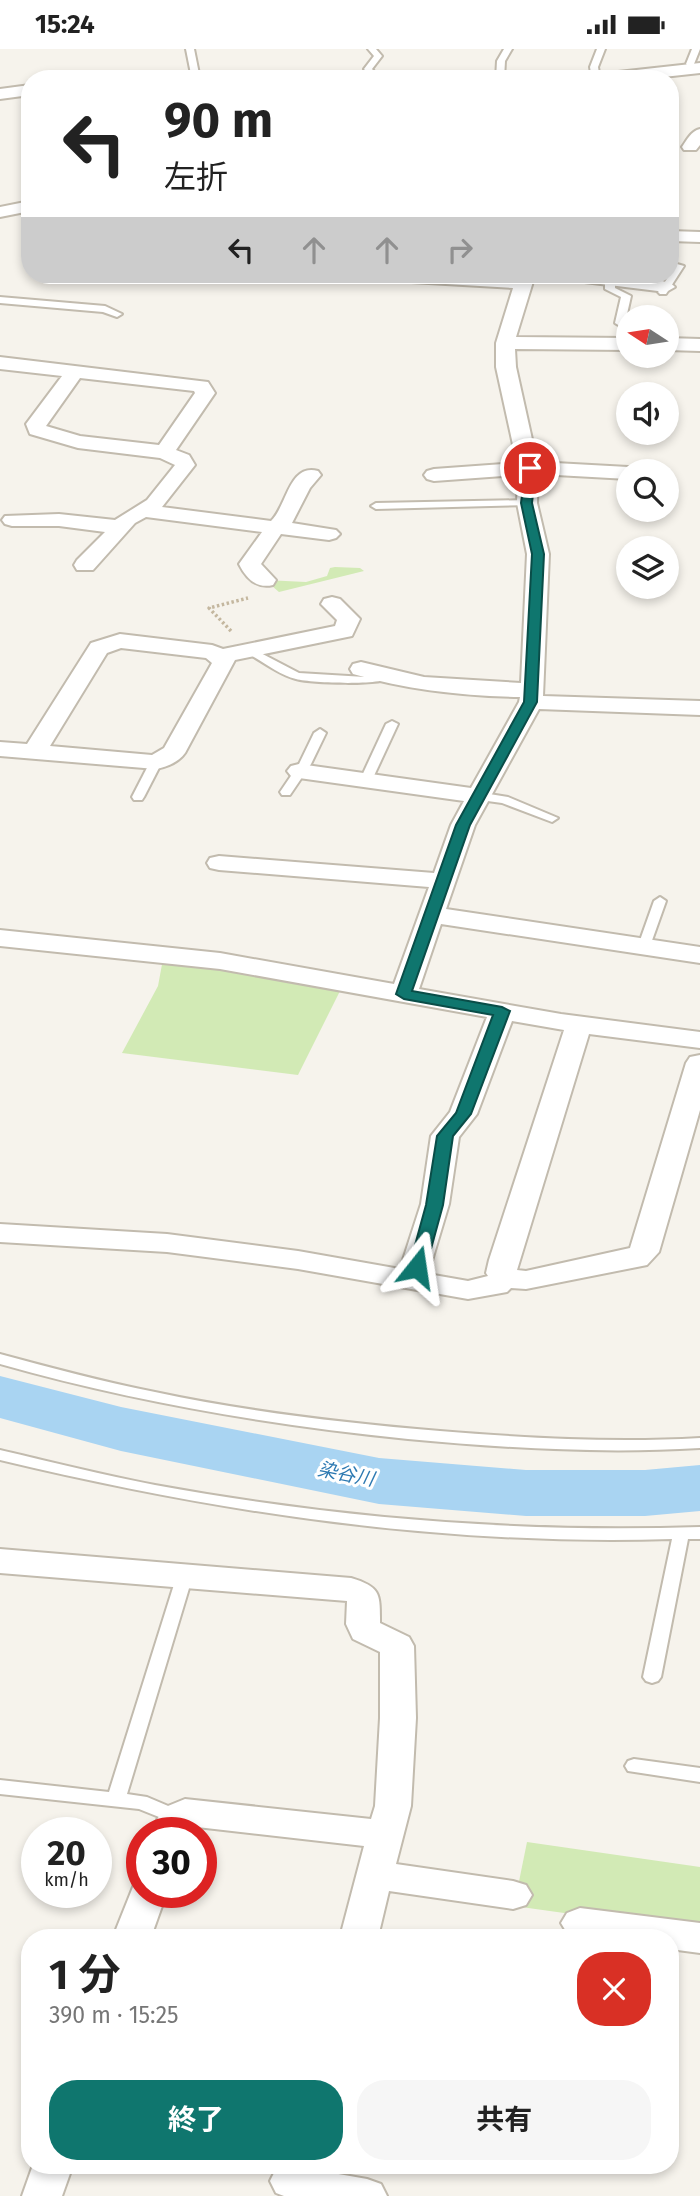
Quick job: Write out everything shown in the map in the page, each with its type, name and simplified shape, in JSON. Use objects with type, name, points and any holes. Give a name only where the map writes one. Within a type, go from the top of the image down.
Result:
[{"type":"street","points":[[0,94],[21,91]]},
{"type":"street","points":[[679,236],[700,237]]},
{"type":"street","points":[[404,994],[463,825],[531,696],[538,554],[527,503],[528,468],[506,367],[505,343],[523,284]]},
{"type":"street","points":[[634,284],[664,289]]},
{"type":"street","points":[[505,343],[616,344]]},
{"type":"street","points":[[679,344],[700,345]]},
{"type":"street","points":[[0,363],[201,386],[205,393],[201,401],[164,452]]},
{"type":"street","points":[[76,370],[36,424],[37,429],[78,442],[164,452],[182,459],[185,465],[154,504],[119,527],[85,565]]},
{"type":"street","points":[[435,475],[528,468],[616,472]]},
{"type":"street","points":[[260,588],[250,564],[284,520],[301,485],[311,475]]},
{"type":"street","points":[[144,510],[328,534]]},
{"type":"street","points":[[12,520],[59,520],[119,527]]},
{"type":"street","points":[[219,657],[344,631],[349,619],[332,604]]},
{"type":"street","points":[[0,749],[156,762],[173,753],[224,661],[212,652],[120,641],[99,648],[35,751]]},
{"type":"street","points":[[361,669],[387,677],[468,689],[700,708]]},
{"type":"street","points":[[299,771],[477,796]]},
{"type":"street","points":[[219,863],[444,881]]},
{"type":"street","points":[[432,915],[700,955]]},
{"type":"street","points":[[0,938],[220,961],[579,1024],[700,1040]]},
{"type":"street","points":[[411,1280],[435,1205],[445,1136],[463,1114],[502,1011]]},
{"type":"street","points":[[505,1278],[501,1272],[504,1260],[579,1024]]},
{"type":"street","points":[[0,1233],[167,1243],[298,1260],[468,1290],[496,1285],[505,1278],[526,1280],[637,1258],[650,1241],[700,1063]]},
{"type":"street","points":[[0,1561],[351,1590],[365,1597],[367,1602],[362,1625],[365,1630],[397,1646],[398,1654],[395,1785],[361,1929]]},
{"type":"street","points":[[177,1817],[180,1812],[197,1813],[385,1835]]},
{"type":"street","points":[[376,1875],[513,1895]]},
{"type":"street","points":[[135,1929],[142,1908]]},
{"type":"street","points":[[580,1923],[628,1929]]},
{"type":"street","points":[[679,1935],[700,1938]]},
{"type":"street","points":[[42,2196],[50,2174]]},
{"type":"street","points":[[290,2181],[367,2196]]},
{"type":"lane","points":[[190,49],[194,70]]},
{"type":"lane","points":[[369,70],[379,56],[372,49]]},
{"type":"lane","points":[[501,70],[502,57],[508,49]]},
{"type":"lane","points":[[595,70],[601,49]]},
{"type":"lane","points":[[696,49],[690,64],[696,69]]},
{"type":"lane","points":[[610,284],[610,289],[626,296],[624,305]]},
{"type":"lane","points":[[664,289],[667,284]]},
{"type":"lane","points":[[0,299],[105,309],[117,314]]},
{"type":"lane","points":[[376,506],[527,503]]},
{"type":"lane","points":[[251,651],[297,676],[365,680],[387,677]]},
{"type":"lane","points":[[366,780],[392,724]]},
{"type":"lane","points":[[286,792],[320,733]]},
{"type":"lane","points":[[138,797],[156,762]]},
{"type":"lane","points":[[477,796],[504,800],[552,818]]},
{"type":"lane","points":[[644,946],[660,901]]},
{"type":"lane","points":[[0,1359],[143,1396],[317,1424],[567,1446],[700,1443]]},
{"type":"lane","points":[[0,1455],[133,1486],[281,1510],[426,1526],[565,1533],[700,1533]]},
{"type":"lane","points":[[652,1677],[681,1534]]},
{"type":"lane","points":[[116,1799],[185,1575]]},
{"type":"lane","points":[[634,1766],[700,1775]]},
{"type":"lane","points":[[0,1787],[141,1802],[162,1817]]},
{"type":"path","points":[[251,651],[209,608],[260,588]]},
{"type":"green space","points":[[330,568],[360,568],[364,571],[279,592],[265,580],[306,582],[327,576]]},
{"type":"green space","points":[[163,959],[339,987],[340,991],[298,1075],[122,1053],[158,986]]},
{"type":"green space","points":[[527,1842],[700,1867],[700,1932],[514,1906]]},
{"type":"waterway","name":"染谷川","points":[[0,1397],[121,1429],[379,1481],[526,1493],[645,1493],[700,1488]]},
{"type":"route","points":[[417,1267],[435,1205],[443,1142],[463,1114],[502,1011],[404,994],[463,825],[531,702],[530,678],[538,554],[527,503],[530,468]]}]
